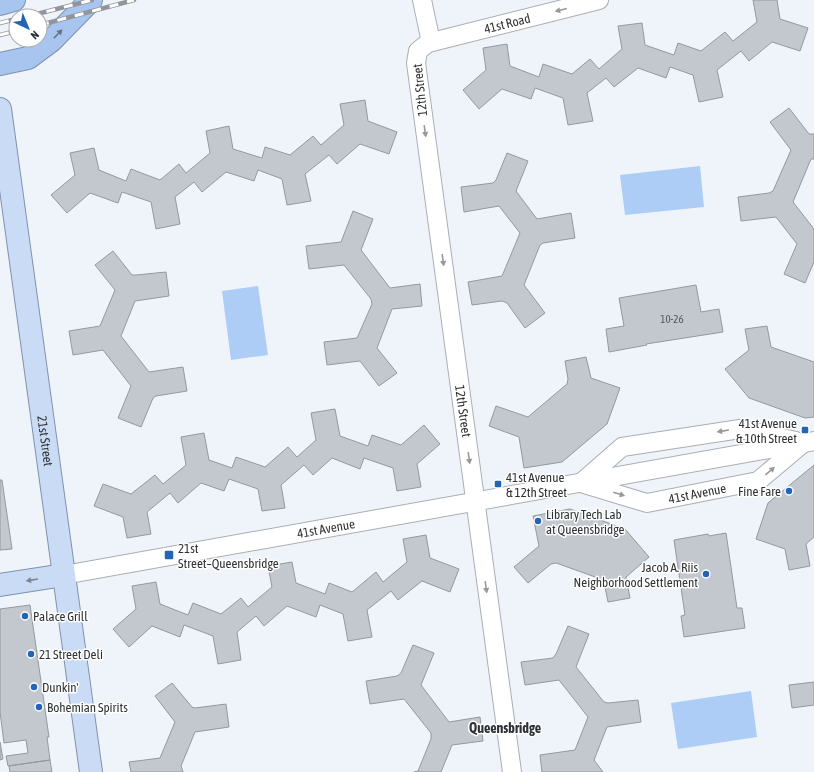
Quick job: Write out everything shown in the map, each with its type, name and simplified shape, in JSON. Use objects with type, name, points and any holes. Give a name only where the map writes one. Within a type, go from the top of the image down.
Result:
[{"type":"highway","points":[[0,4],[14,0]]},
{"type":"highway","points":[[0,64],[28,58],[51,41],[91,0]]},
{"type":"main road","name":"21st Street","points":[[0,109],[91,772]]},
{"type":"main road","name":"41st Avenue","points":[[0,585],[64,575]]},
{"type":"street","name":"12th Street","points":[[422,0],[425,47],[416,62],[512,772]]},
{"type":"street","name":"41st Road","points":[[425,47],[599,0]]},
{"type":"street","points":[[582,483],[622,447],[740,428],[808,442]]},
{"type":"street","name":"41st Avenue","points":[[582,483],[647,503],[758,481],[808,442]]},
{"type":"street","name":"41st Avenue","points":[[64,575],[808,442]]},
{"type":"shaded area","points":[[700,166],[704,207],[625,215],[620,175]]},
{"type":"shaded area","points":[[258,286],[268,355],[231,360],[222,291]]},
{"type":"shaded area","points":[[751,691],[757,737],[678,749],[671,703]]},
{"type":"building","points":[[753,0],[777,0],[780,19],[808,28],[800,51],[772,42],[749,61],[741,51],[717,70],[723,97],[699,102],[693,75],[670,67],[666,78],[638,68],[614,87],[606,78],[587,93],[593,121],[568,125],[563,98],[535,88],[531,99],[502,89],[479,109],[463,90],[486,70],[483,48],[507,44],[510,66],[539,77],[543,64],[572,74],[590,59],[599,69],[622,49],[618,26],[642,23],[645,45],[674,55],[678,43],[701,51],[725,32],[733,41],[757,22]]},
{"type":"building","points":[[365,100],[368,121],[397,132],[389,154],[360,144],[337,164],[329,155],[305,174],[311,201],[287,205],[282,179],[258,170],[254,181],[226,172],[202,192],[194,182],[175,197],[180,224],[156,229],[151,202],[122,192],[118,203],[90,193],[67,213],[51,195],[75,175],[70,153],[94,148],[99,170],[126,181],[131,169],[160,180],[179,164],[186,173],[210,153],[206,131],[229,126],[233,149],[262,158],[265,147],[290,155],[313,136],[321,145],[344,125],[340,104]]},
{"type":"building","points":[[789,108],[809,134],[814,134],[814,159],[811,159],[793,202],[814,229],[814,262],[805,283],[784,274],[797,244],[776,217],[741,221],[738,197],[769,193],[773,191],[791,150],[770,122]]},
{"type":"building","points":[[507,153],[528,161],[516,191],[537,219],[571,213],[575,238],[543,243],[540,245],[524,285],[545,313],[525,328],[507,303],[502,301],[472,305],[468,282],[502,276],[520,233],[499,206],[464,212],[461,187],[493,183],[496,180]]},
{"type":"building","points":[[353,211],[373,219],[361,250],[390,288],[420,284],[422,306],[392,309],[377,348],[397,373],[379,386],[360,361],[327,365],[324,342],[357,338],[372,304],[371,299],[344,265],[309,269],[306,246],[341,242]]},
{"type":"building","points":[[113,251],[132,275],[166,272],[169,296],[135,301],[121,336],[149,372],[183,367],[187,391],[156,396],[153,398],[141,427],[118,418],[131,386],[103,350],[73,355],[69,331],[100,326],[115,290],[95,265]]},
{"type":"building","points":[[696,285],[701,312],[719,309],[723,332],[646,344],[647,345],[609,352],[606,329],[624,326],[619,298]]},
{"type":"building","points":[[767,326],[771,347],[814,362],[814,417],[805,418],[749,398],[725,369],[749,350],[745,329]]},
{"type":"building","points":[[586,357],[591,378],[620,388],[607,424],[562,462],[524,468],[519,437],[489,426],[496,406],[528,417],[567,384],[568,379],[565,361]]},
{"type":"building","points":[[335,409],[340,436],[368,446],[372,435],[401,445],[424,425],[440,444],[417,464],[421,487],[397,491],[393,468],[364,458],[360,469],[332,458],[313,475],[304,465],[281,485],[285,508],[262,511],[258,489],[229,479],[224,491],[201,483],[178,503],[170,493],[147,512],[151,534],[127,538],[123,517],[94,506],[103,484],[131,494],[155,475],[163,484],[186,465],[181,437],[204,433],[209,460],[232,468],[236,457],[265,467],[288,447],[297,457],[316,440],[311,413]]},
{"type":"building","points":[[814,465],[814,537],[806,544],[810,566],[789,570],[785,549],[756,539],[768,503]]},
{"type":"building","points":[[0,480],[2,480],[12,549],[0,550]]},
{"type":"building","points":[[570,509],[625,529],[649,557],[626,577],[630,598],[608,602],[604,582],[601,579],[556,563],[551,564],[528,583],[514,567],[539,546],[533,516]]},
{"type":"building","name":"Jacob A. Riis Neighborhood Settlement","points":[[726,533],[737,608],[742,608],[745,628],[684,637],[681,616],[685,615],[674,540],[708,534],[709,536]]},
{"type":"building","points":[[426,535],[430,558],[459,569],[450,592],[422,581],[398,600],[391,591],[367,610],[372,637],[348,641],[343,614],[320,605],[316,617],[287,606],[264,626],[256,616],[237,632],[241,660],[218,664],[213,636],[184,625],[180,637],[152,626],[129,647],[113,629],[136,609],[132,586],[156,582],[160,604],[188,615],[193,603],[221,614],[241,598],[248,607],[272,587],[268,566],[292,562],[296,583],[325,594],[329,583],[352,592],[376,572],[383,582],[407,562],[403,539]]},
{"type":"building","points":[[30,605],[49,737],[47,737],[50,760],[8,766],[6,756],[28,753],[26,740],[4,743],[0,712],[0,609]]},
{"type":"building","points":[[568,626],[589,634],[576,667],[604,702],[608,703],[638,700],[641,722],[607,727],[594,760],[603,772],[542,772],[540,755],[575,750],[588,717],[559,680],[525,685],[521,662],[553,658]]},
{"type":"building","points":[[413,645],[434,653],[421,685],[449,722],[480,717],[483,741],[452,745],[441,772],[414,772],[418,771],[431,739],[431,733],[404,699],[370,704],[366,681],[397,676],[401,673]]},
{"type":"building","points":[[814,682],[814,705],[792,708],[789,685]]},
{"type":"building","points":[[172,683],[192,707],[195,708],[226,704],[229,727],[195,732],[181,766],[183,772],[131,772],[129,762],[160,758],[175,722],[155,696]]},
{"type":"building","points":[[0,742],[3,759],[0,760]]},
{"type":"building","points":[[50,760],[52,772],[10,772],[9,766]]},
{"type":"railway","points":[[48,11],[92,0]]},
{"type":"railway","points":[[48,23],[134,0]]},
{"type":"railway","points":[[0,23],[8,21]]},
{"type":"railway","points":[[0,35],[8,33]]},
{"type":"place","name":"41st Avenue & 10th Street","points":[[805,430]]},
{"type":"place","name":"41st Avenue & 12th Street","points":[[498,484]]},
{"type":"place","name":"Fine Fare","points":[[789,491]]},
{"type":"place","name":"Library Tech Lab at Queensbridge","points":[[538,521]]},
{"type":"place","name":"21st Street–Queensbridge","points":[[169,555]]},
{"type":"place","name":"Jacob A. Riis Neighborhood Settlement","points":[[706,574]]},
{"type":"place","name":"Palace Grill","points":[[25,616]]},
{"type":"place","name":"21 Street Deli","points":[[31,654]]},
{"type":"place","name":"Dunkin'","points":[[34,687]]},
{"type":"place","name":"Bohemian Spirits","points":[[39,707]]},
{"type":"district","name":"Queensbridge","points":[[505,728]]}]
